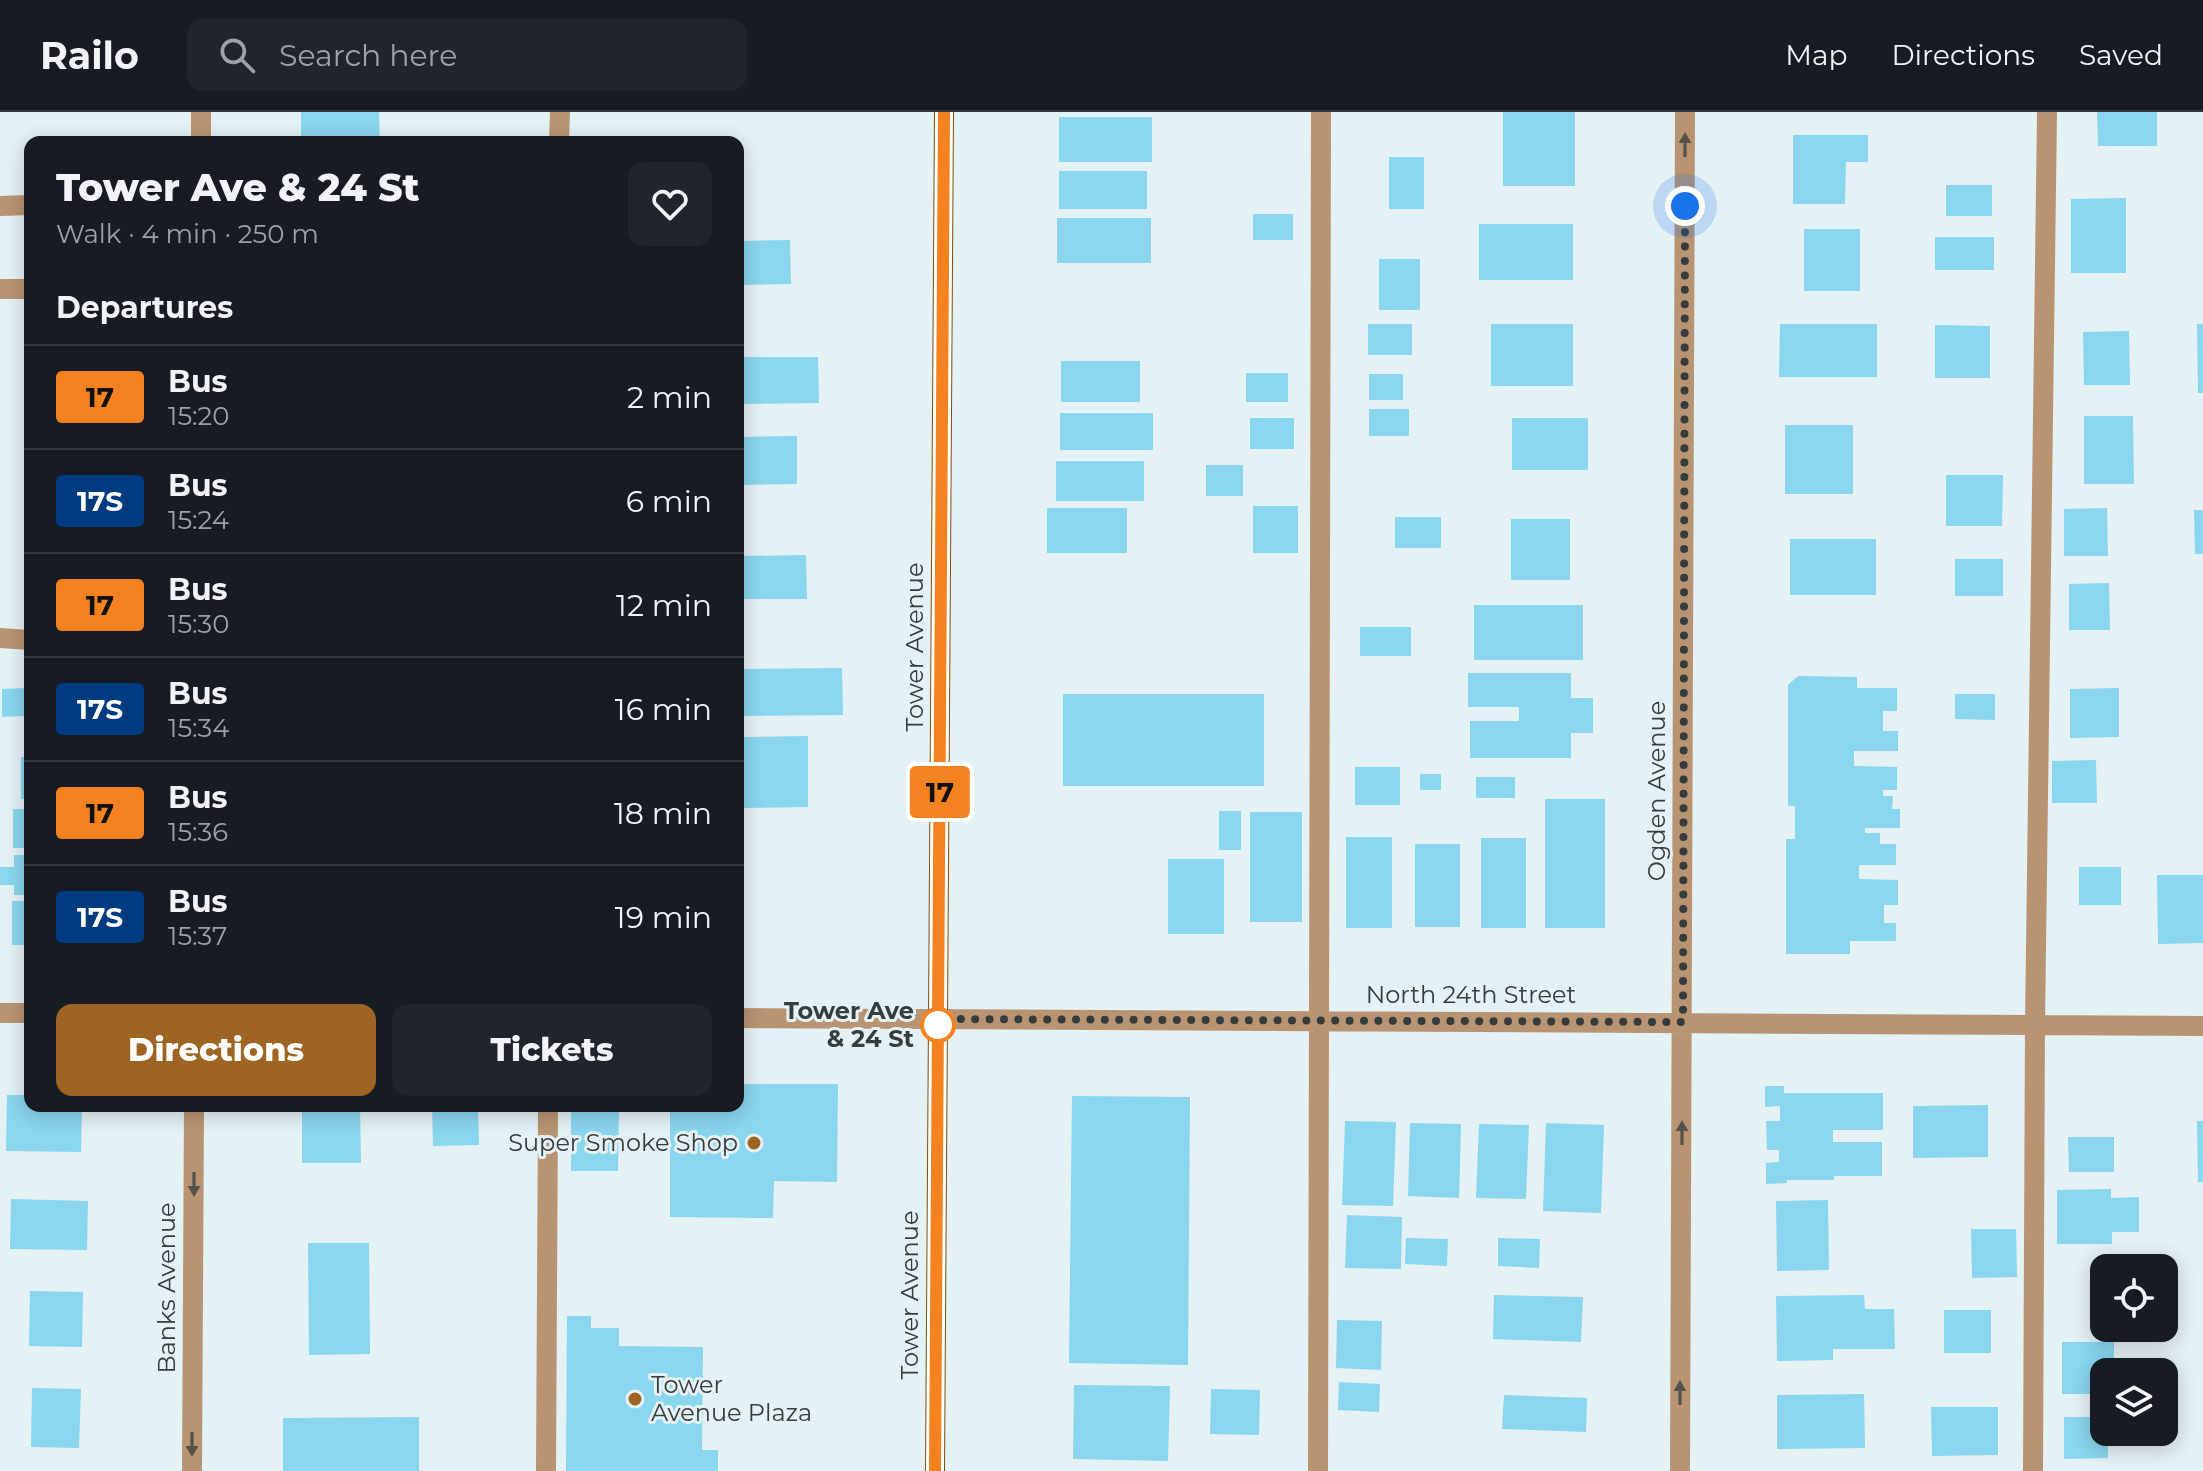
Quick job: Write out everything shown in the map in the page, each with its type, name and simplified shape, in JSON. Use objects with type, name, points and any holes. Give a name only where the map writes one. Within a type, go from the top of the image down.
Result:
[{"type":"main road","name":"Tower Avenue","points":[[935,1471],[944,112]]},
{"type":"street","points":[[201,112],[201,136]]},
{"type":"street","points":[[559,136],[560,112]]},
{"type":"street","points":[[1318,1471],[1321,112]]},
{"type":"street","name":"Ogden Avenue","points":[[1680,1471],[1685,112]]},
{"type":"street","points":[[2033,1471],[2035,1025],[2047,112]]},
{"type":"street","points":[[0,206],[24,205]]},
{"type":"street","points":[[0,289],[24,289]]},
{"type":"street","points":[[0,638],[24,640]]},
{"type":"street","points":[[0,1013],[24,1013]]},
{"type":"street","name":"North 24th Street","points":[[744,1018],[2203,1026]]},
{"type":"street","name":"Banks Avenue","points":[[192,1471],[194,1112]]},
{"type":"street","points":[[546,1471],[548,1112]]},
{"type":"building","points":[[301,112],[379,112],[380,136],[301,136]]},
{"type":"building","points":[[1503,112],[1575,112],[1575,186],[1503,186]]},
{"type":"building","points":[[2097,112],[2157,112],[2157,146],[2098,146]]},
{"type":"building","points":[[1059,117],[1152,117],[1152,162],[1059,162]]},
{"type":"building","points":[[1793,135],[1868,135],[1868,162],[1846,162],[1845,204],[1793,204]]},
{"type":"building","points":[[1389,157],[1424,157],[1424,209],[1389,209]]},
{"type":"building","points":[[1059,171],[1147,171],[1147,209],[1059,209]]},
{"type":"building","points":[[1946,185],[1992,185],[1992,216],[1946,216]]},
{"type":"building","points":[[2126,198],[2126,273],[2071,273],[2071,199]]},
{"type":"building","points":[[1253,214],[1293,214],[1293,240],[1253,240]]},
{"type":"building","points":[[1057,218],[1151,218],[1151,263],[1057,263]]},
{"type":"building","points":[[1479,224],[1573,224],[1573,280],[1479,280]]},
{"type":"building","points":[[1804,229],[1860,229],[1860,291],[1804,291]]},
{"type":"building","points":[[1935,237],[1994,237],[1994,270],[1935,270]]},
{"type":"building","points":[[790,240],[791,284],[744,285],[744,241]]},
{"type":"building","points":[[1379,259],[1420,259],[1420,310],[1379,310]]},
{"type":"building","points":[[1368,324],[1412,324],[1412,355],[1368,355]]},
{"type":"building","points":[[1491,324],[1573,324],[1573,386],[1491,386]]},
{"type":"building","points":[[1780,324],[1877,324],[1877,377],[1779,377]]},
{"type":"building","points":[[2197,324],[2203,324],[2203,393],[2198,393]]},
{"type":"building","points":[[1935,325],[1990,326],[1990,378],[1935,378]]},
{"type":"building","points":[[2129,331],[2130,385],[2084,385],[2083,332]]},
{"type":"building","points":[[744,357],[818,357],[819,403],[744,404]]},
{"type":"building","points":[[1061,361],[1140,361],[1140,402],[1061,402]]},
{"type":"building","points":[[1246,373],[1288,373],[1288,402],[1246,402]]},
{"type":"building","points":[[1369,374],[1403,374],[1403,400],[1369,400]]},
{"type":"building","points":[[1369,409],[1409,409],[1409,436],[1369,436]]},
{"type":"building","points":[[1060,413],[1153,413],[1153,450],[1060,450]]},
{"type":"building","points":[[2084,416],[2133,416],[2134,484],[2084,484]]},
{"type":"building","points":[[1250,418],[1294,418],[1294,449],[1250,449]]},
{"type":"building","points":[[1512,418],[1588,418],[1588,470],[1512,470]]},
{"type":"building","points":[[1785,425],[1853,425],[1853,494],[1785,494]]},
{"type":"building","points":[[797,436],[797,484],[744,485],[744,437]]},
{"type":"building","points":[[1056,461],[1144,461],[1144,501],[1056,501]]},
{"type":"building","points":[[1206,465],[1243,465],[1243,496],[1206,496]]},
{"type":"building","points":[[1946,475],[2003,475],[2002,526],[1946,526]]},
{"type":"building","points":[[1253,506],[1298,506],[1298,553],[1253,553]]},
{"type":"building","points":[[1047,508],[1127,508],[1127,553],[1047,553]]},
{"type":"building","points":[[2107,508],[2108,556],[2064,556],[2064,509]]},
{"type":"building","points":[[2194,510],[2203,510],[2203,554],[2195,554]]},
{"type":"building","points":[[1395,517],[1441,517],[1441,548],[1395,548]]},
{"type":"building","points":[[1511,519],[1570,519],[1570,580],[1511,580]]},
{"type":"building","points":[[1790,539],[1876,539],[1876,595],[1790,595]]},
{"type":"building","points":[[806,555],[807,599],[744,599],[744,556]]},
{"type":"building","points":[[1955,559],[2003,559],[2003,596],[1955,596]]},
{"type":"building","points":[[2109,583],[2110,630],[2069,630],[2069,584]]},
{"type":"building","points":[[1474,605],[1583,605],[1583,660],[1474,660]]},
{"type":"building","points":[[1360,627],[1411,627],[1411,656],[1360,656]]},
{"type":"building","points":[[842,668],[843,715],[744,716],[744,669]]},
{"type":"building","points":[[1468,673],[1571,673],[1571,698],[1593,698],[1593,733],[1571,733],[1571,758],[1470,758],[1470,721],[1519,721],[1519,707],[1468,707]]},
{"type":"building","points":[[1798,676],[1857,677],[1857,688],[1897,688],[1897,711],[1883,711],[1883,731],[1898,731],[1898,751],[1854,751],[1854,766],[1897,767],[1897,790],[1883,790],[1883,796],[1893,796],[1892,809],[1900,809],[1900,828],[1865,828],[1865,833],[1880,833],[1880,844],[1896,844],[1896,865],[1859,865],[1859,879],[1898,880],[1898,905],[1884,905],[1884,923],[1896,923],[1896,941],[1850,941],[1850,954],[1786,954],[1786,839],[1795,839],[1795,806],[1788,806],[1788,685]]},
{"type":"building","points":[[24,688],[24,716],[2,717],[2,689]]},
{"type":"building","points":[[2119,688],[2119,737],[2070,738],[2070,689]]},
{"type":"building","points":[[1063,694],[1264,694],[1264,786],[1063,786]]},
{"type":"building","points":[[1955,694],[1995,694],[1995,720],[1955,719]]},
{"type":"building","points":[[808,736],[808,807],[744,808],[744,737]]},
{"type":"building","points":[[21,757],[24,757],[24,799],[21,799]]},
{"type":"building","points":[[2096,760],[2097,803],[2052,803],[2052,761]]},
{"type":"building","points":[[1355,767],[1400,767],[1400,805],[1355,805]]},
{"type":"building","points":[[1420,774],[1441,774],[1441,790],[1420,790]]},
{"type":"building","points":[[1476,777],[1515,777],[1515,798],[1476,798]]},
{"type":"building","points":[[1545,799],[1605,799],[1605,928],[1545,928]]},
{"type":"building","points":[[13,809],[24,809],[24,848],[13,848]]},
{"type":"building","points":[[1219,811],[1241,811],[1241,850],[1219,850]]},
{"type":"building","points":[[1250,812],[1302,812],[1302,922],[1250,922]]},
{"type":"building","points":[[1346,837],[1392,837],[1392,928],[1346,928]]},
{"type":"building","points":[[1481,838],[1526,838],[1526,928],[1481,928]]},
{"type":"building","points":[[1415,844],[1460,844],[1460,927],[1415,927]]},
{"type":"building","points":[[14,855],[24,855],[24,895],[14,895],[14,885],[0,885],[0,867],[14,867]]},
{"type":"building","points":[[1168,859],[1224,859],[1224,934],[1168,934]]},
{"type":"building","points":[[2079,867],[2121,867],[2121,905],[2079,905]]},
{"type":"building","points":[[2157,875],[2203,875],[2203,943],[2158,944]]},
{"type":"building","points":[[12,901],[24,901],[24,945],[12,945]]},
{"type":"building","name":"Super Smoke Shop","points":[[744,1084],[838,1084],[837,1182],[774,1181],[773,1218],[670,1217],[670,1112],[744,1112]]},
{"type":"building","points":[[1765,1086],[1784,1086],[1784,1093],[1883,1093],[1883,1130],[1833,1130],[1833,1142],[1882,1142],[1882,1176],[1834,1176],[1834,1180],[1787,1180],[1787,1183],[1766,1184],[1766,1163],[1779,1162],[1779,1150],[1767,1150],[1766,1121],[1780,1121],[1780,1106],[1765,1107]]},
{"type":"building","points":[[7,1095],[24,1095],[24,1112],[82,1112],[81,1152],[6,1151]]},
{"type":"building","points":[[1072,1096],[1190,1097],[1188,1365],[1069,1363]]},
{"type":"building","points":[[1988,1105],[1988,1157],[1913,1158],[1913,1106]]},
{"type":"building","points":[[302,1112],[360,1112],[361,1163],[302,1163]]},
{"type":"building","points":[[432,1112],[478,1112],[479,1145],[433,1146]]},
{"type":"building","points":[[571,1112],[619,1112],[618,1171],[571,1171]]},
{"type":"building","points":[[1345,1121],[1396,1122],[1393,1206],[1342,1205]]},
{"type":"building","points":[[2197,1121],[2203,1121],[2203,1182],[2198,1182]]},
{"type":"building","points":[[1410,1123],[1461,1124],[1459,1198],[1408,1196]]},
{"type":"building","points":[[1546,1123],[1604,1125],[1601,1213],[1543,1211]]},
{"type":"building","points":[[1479,1124],[1529,1125],[1526,1199],[1476,1198]]},
{"type":"building","points":[[2068,1137],[2114,1137],[2114,1172],[2069,1172]]},
{"type":"building","points":[[2111,1189],[2111,1198],[2139,1197],[2139,1232],[2112,1232],[2112,1244],[2057,1244],[2057,1190]]},
{"type":"building","points":[[11,1199],[88,1201],[87,1250],[10,1249]]},
{"type":"building","points":[[1828,1200],[1829,1270],[1777,1271],[1776,1201]]},
{"type":"building","points":[[1347,1215],[1402,1217],[1401,1269],[1345,1268]]},
{"type":"building","points":[[1971,1229],[2016,1229],[2017,1277],[1972,1278]]},
{"type":"building","points":[[1406,1238],[1448,1239],[1447,1266],[1405,1264]]},
{"type":"building","points":[[1498,1238],[1540,1239],[1539,1268],[1498,1266]]},
{"type":"building","points":[[308,1243],[369,1243],[370,1354],[309,1355]]},
{"type":"building","points":[[30,1291],[83,1292],[82,1347],[29,1346]]},
{"type":"building","points":[[1494,1295],[1583,1297],[1581,1342],[1493,1339]]},
{"type":"building","points":[[1864,1295],[1865,1309],[1894,1309],[1895,1349],[1833,1349],[1833,1360],[1777,1361],[1776,1296]]},
{"type":"building","points":[[1944,1310],[1991,1310],[1991,1353],[1944,1353]]},
{"type":"building","name":"Tower Avenue Plaza","points":[[567,1316],[591,1316],[591,1328],[619,1328],[619,1346],[703,1347],[702,1450],[718,1450],[718,1471],[566,1471]]},
{"type":"building","points":[[1337,1320],[1382,1321],[1381,1370],[1336,1368]]},
{"type":"building","points":[[2062,1342],[2114,1342],[2114,1358],[2090,1358],[2090,1394],[2062,1394]]},
{"type":"building","points":[[1339,1382],[1380,1384],[1379,1412],[1338,1410]]},
{"type":"building","points":[[1074,1385],[1170,1386],[1168,1461],[1073,1459]]},
{"type":"building","points":[[32,1388],[81,1389],[79,1448],[31,1447]]},
{"type":"building","points":[[1211,1389],[1260,1390],[1259,1435],[1210,1434]]},
{"type":"building","points":[[1864,1394],[1865,1448],[1777,1449],[1777,1395]]},
{"type":"building","points":[[1504,1395],[1587,1398],[1586,1432],[1502,1429]]},
{"type":"building","points":[[1931,1407],[1998,1407],[1998,1455],[1932,1456]]},
{"type":"building","points":[[419,1417],[419,1471],[283,1471],[283,1418]]},
{"type":"building","points":[[2064,1417],[2090,1417],[2090,1446],[2108,1446],[2108,1458],[2064,1459]]},
{"type":"bus line","name":"17","points":[[935,1471],[944,112]]},
{"type":"place","name":"Tower Ave & 24 St","points":[[938,1025]]},
{"type":"place","name":"Super Smoke Shop","points":[[754,1143]]},
{"type":"place","name":"Tower Avenue Plaza","points":[[635,1399]]},
{"type":"route","points":[[938,1025],[938,1019],[1683,1022],[1685,206]]}]
